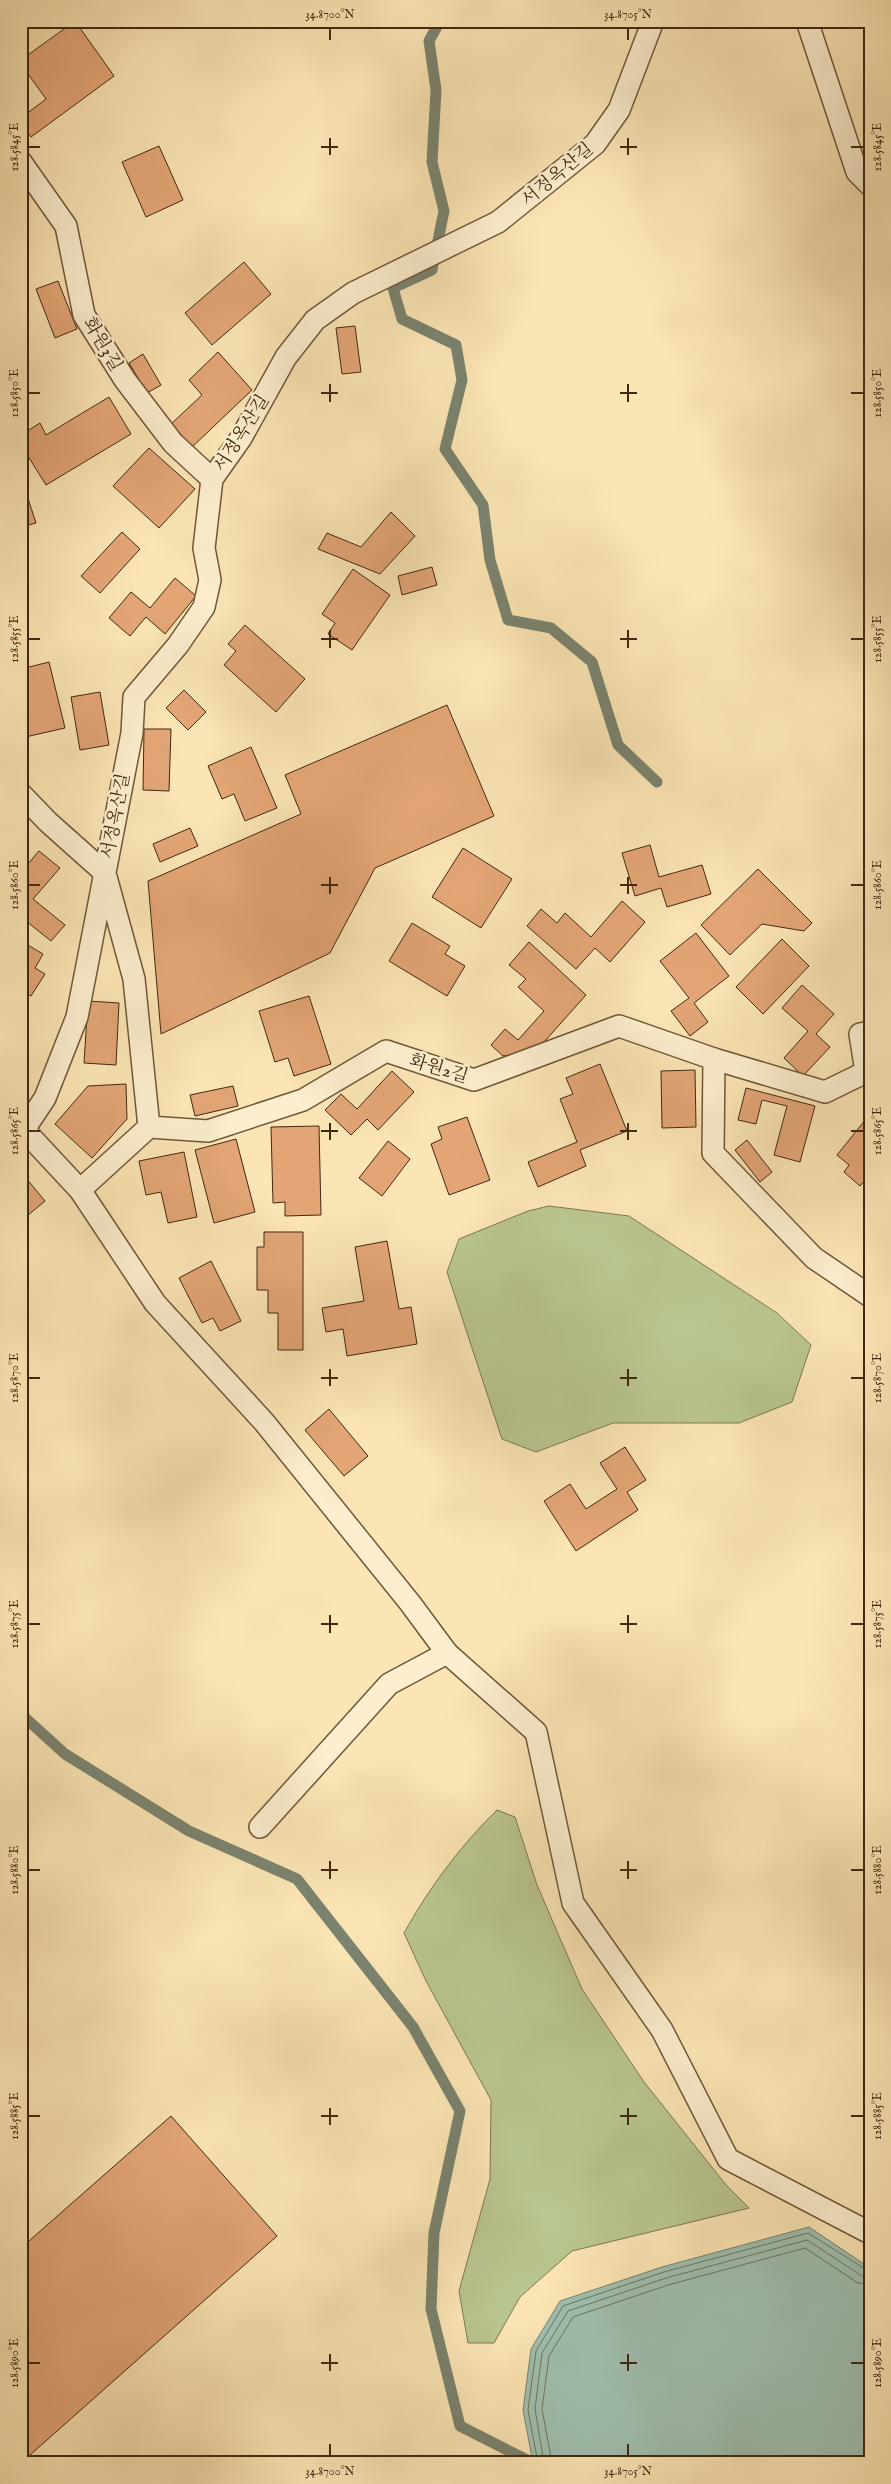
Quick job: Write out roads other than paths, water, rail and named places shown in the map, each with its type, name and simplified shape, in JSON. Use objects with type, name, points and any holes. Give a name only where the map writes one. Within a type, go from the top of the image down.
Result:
[{"type":"lane","name":"서정옥산길","points":[[23,1132],[45,1098],[77,1017],[132,733],[134,697],[178,645],[204,607],[210,580],[204,548],[212,479],[241,438],[286,357],[315,320],[354,293],[498,222],[595,144],[619,110],[652,21]]},
{"type":"lane","points":[[807,21],[857,172],[870,185]]},
{"type":"lane","name":"화원3길","points":[[21,162],[66,226],[84,315],[125,380],[173,443],[212,479]]},
{"type":"lane","points":[[21,794],[48,822],[104,872],[134,979],[149,1127],[80,1190]]},
{"type":"lane","name":"화원2길","points":[[149,1127],[208,1131],[303,1100],[386,1051],[474,1080],[619,1026],[714,1059],[825,1092],[866,1072],[860,1034],[870,1032]]},
{"type":"lane","points":[[714,1059],[712,1153],[814,1258],[870,1296]]},
{"type":"lane","points":[[23,1132],[80,1190],[155,1303],[264,1422],[410,1603],[447,1654],[536,1732],[573,1903],[662,2030],[728,2159],[870,2233]]},
{"type":"lane","points":[[260,1827],[389,1684],[447,1654]]},
{"type":"water","points":[[809,2227],[870,2268],[870,2463],[533,2463],[523,2410],[531,2349],[560,2301],[662,2267]]},
{"type":"waterway","points":[[440,21],[429,41],[436,90],[432,162],[444,211],[432,270],[393,288],[402,319],[456,345],[462,380],[445,449],[483,505],[490,560],[508,620],[551,628],[592,662],[618,745],[657,782]]},
{"type":"waterway","points":[[21,1714],[65,1754],[189,1831],[297,1879],[413,2027],[460,2111],[434,2233],[431,2309],[460,2426],[533,2463]]}]
